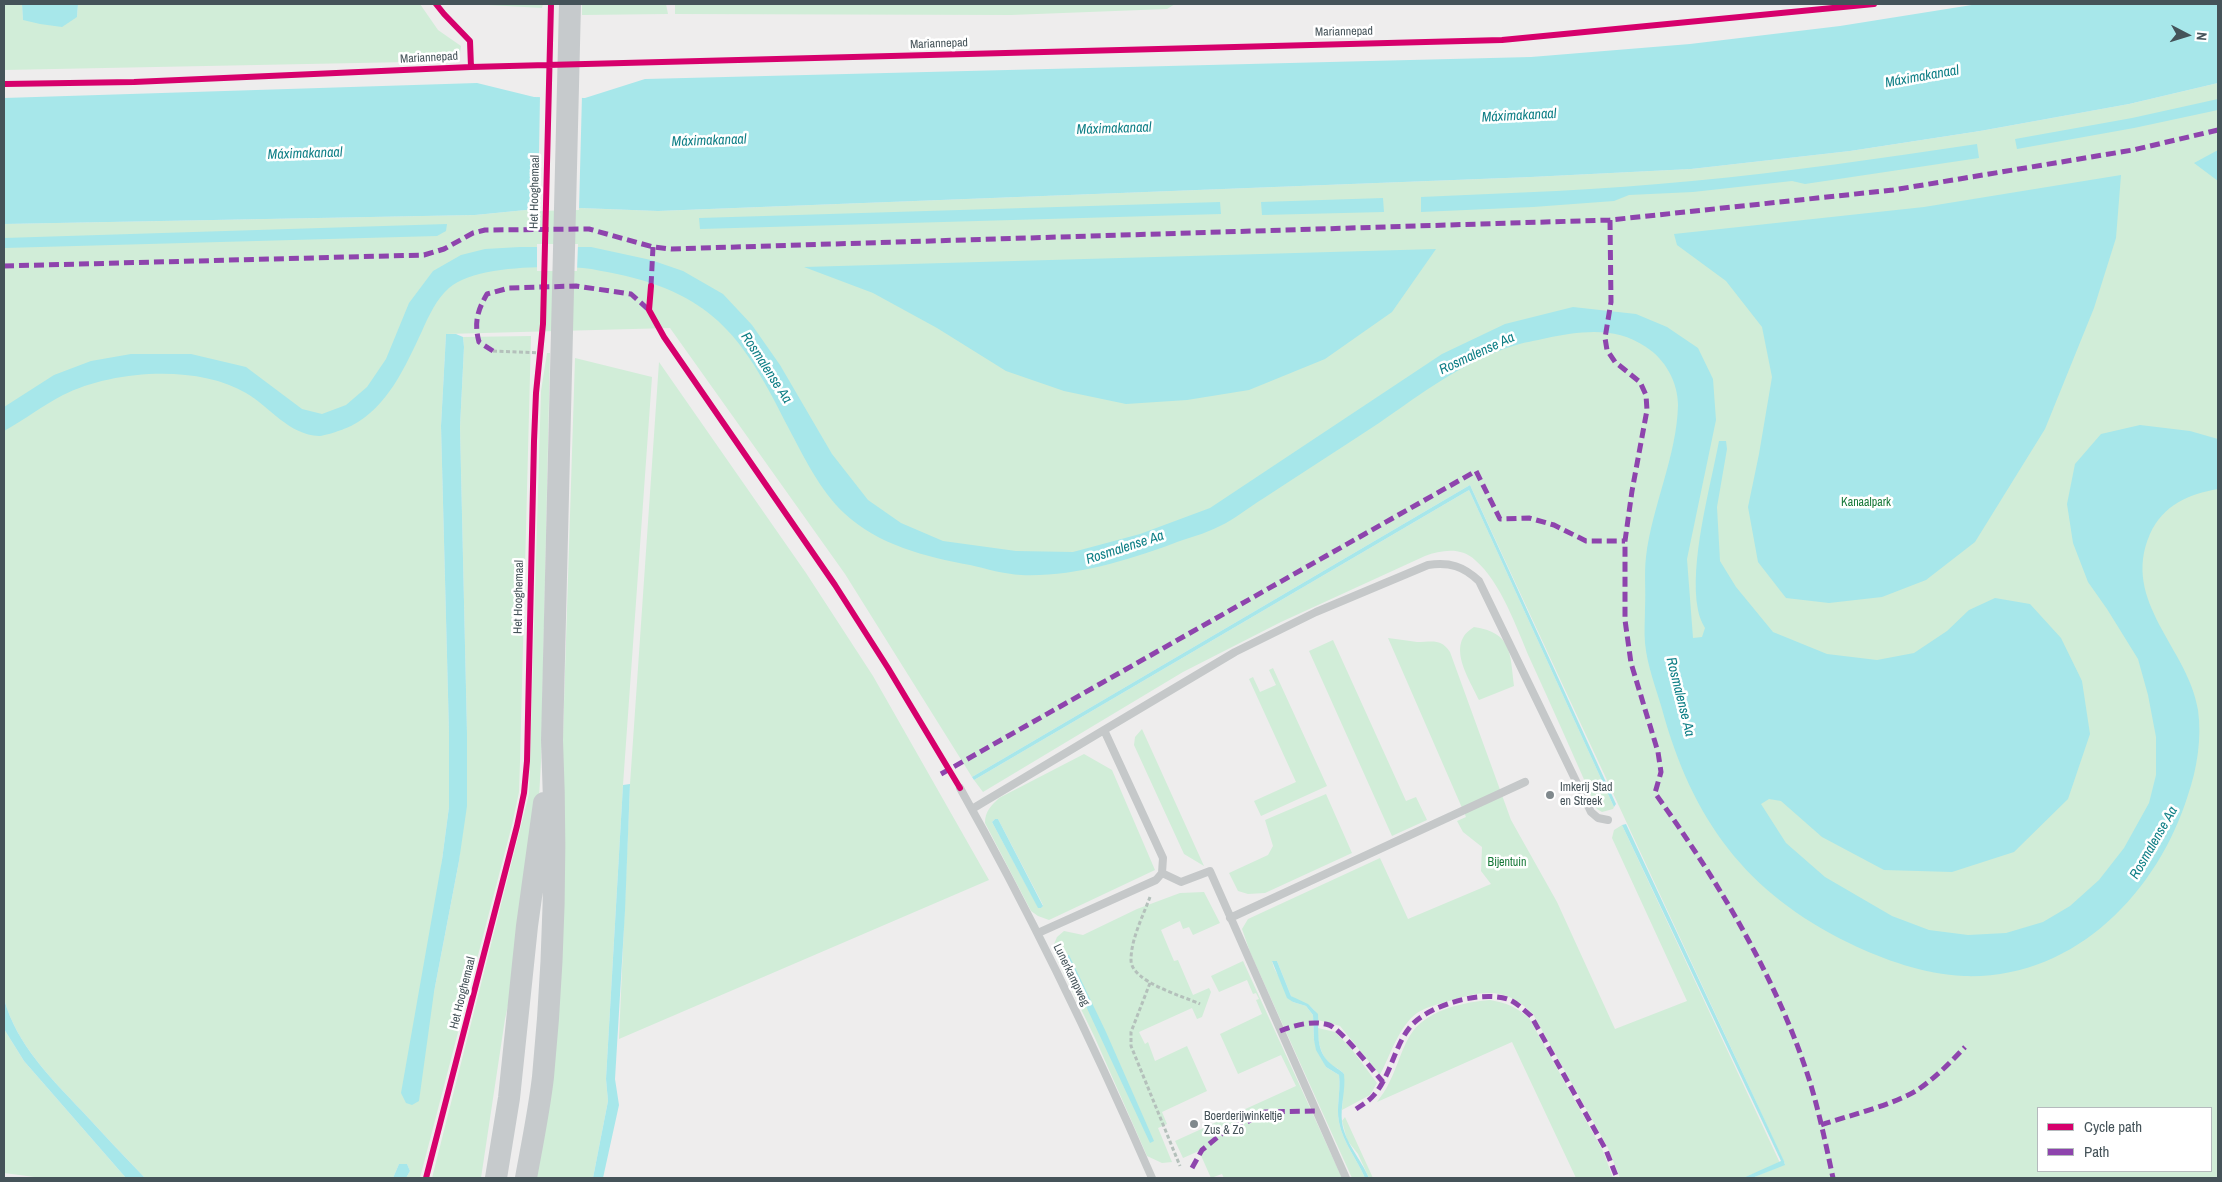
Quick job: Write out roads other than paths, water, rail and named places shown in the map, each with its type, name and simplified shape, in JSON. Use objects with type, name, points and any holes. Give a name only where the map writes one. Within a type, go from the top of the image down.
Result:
[{"type":"street","points":[[526,1178],[543,1080],[551,982],[556,830],[552,740],[570,8]]},
{"type":"street","points":[[486,1178],[498,1167],[509,1098],[527,926],[552,740]]},
{"type":"street","points":[[498,1167],[505,1178]]},
{"type":"lane","points":[[972,809],[1236,652],[1316,612],[1428,565],[1442,563],[1456,565],[1469,571],[1480,581],[1591,812],[1598,818],[1608,820]]},
{"type":"lane","points":[[1038,933],[1156,880],[1162,873],[1163,858],[1104,730]]},
{"type":"lane","points":[[1230,918],[1525,782]]},
{"type":"lane","name":"Lunerkampweg","points":[[960,788],[1038,933],[1090,1040],[1152,1178]]},
{"type":"lane","points":[[1162,873],[1181,882],[1210,871],[1346,1178]]},
{"type":"water","points":[[22,4],[78,4],[77,17],[62,27],[23,20]]},
{"type":"water","name":"Máximakanaal","points":[[1978,4],[2218,4],[2218,83],[2129,104],[1980,131],[1850,151],[1691,169],[658,211],[580,208],[536,209],[475,215],[4,224],[4,98],[477,83],[534,97],[585,98],[645,79],[1531,57],[1690,44],[1840,26]]},
{"type":"water","points":[[2218,99],[2218,110],[2134,128],[2017,149],[2015,139],[2132,118]]},
{"type":"water","points":[[1977,144],[1979,158],[1805,184],[1792,181],[1693,192],[1629,195],[1614,201],[1421,212],[1421,197],[1590,189],[1692,181],[1799,169]]},
{"type":"water","points":[[2218,150],[2218,181],[2194,163]]},
{"type":"water","points":[[2121,175],[2116,238],[2094,308],[2045,429],[1975,542],[1926,580],[1882,597],[1829,603],[1786,598],[1758,562],[1748,507],[1772,377],[1762,327],[1726,281],[1677,245],[1674,234],[1924,207]]},
{"type":"water","points":[[1383,198],[1384,212],[1262,215],[1261,202]]},
{"type":"water","points":[[1220,202],[1221,214],[700,229],[699,218]]},
{"type":"water","points":[[447,224],[446,231],[437,236],[4,248],[4,238]]},
{"type":"water","name":"Rosmalense Aa","points":[[591,247],[651,260],[683,271],[723,294],[752,325],[780,365],[832,454],[868,500],[901,523],[943,541],[1016,551],[1073,552],[1140,534],[1210,508],[1442,354],[1505,324],[1573,307],[1636,314],[1667,327],[1698,348],[1713,379],[1716,420],[1687,559],[1693,638],[1702,637],[1705,628],[1698,612],[1696,591],[1698,549],[1719,441],[1726,441],[1727,449],[1717,507],[1720,561],[1736,587],[1773,632],[1827,654],[1877,660],[1914,653],[1947,631],[1969,610],[1995,598],[2030,604],[2061,638],[2082,681],[2090,734],[2068,799],[2014,852],[1952,872],[1884,870],[1822,837],[1781,801],[1769,799],[1761,804],[1786,843],[1825,877],[1892,916],[1929,930],[1968,935],[2006,933],[2043,922],[2070,906],[2099,880],[2124,848],[2149,803],[2156,775],[2156,737],[2148,695],[2138,659],[2088,582],[2073,543],[2067,504],[2075,464],[2101,434],[2140,425],[2190,431],[2218,439],[2218,489],[2197,494],[2178,502],[2162,515],[2150,534],[2143,559],[2144,582],[2150,603],[2159,625],[2192,688],[2198,710],[2198,753],[2188,795],[2174,831],[2155,866],[2132,897],[2105,924],[2075,947],[2041,963],[2004,973],[1964,976],[1949,975],[1905,965],[1849,943],[1813,923],[1781,901],[1752,876],[1728,848],[1707,818],[1689,785],[1674,749],[1652,676],[1645,639],[1645,563],[1653,519],[1669,462],[1677,424],[1677,396],[1676,388],[1669,372],[1653,352],[1634,340],[1610,333],[1585,332],[1559,336],[1521,343],[1495,352],[1443,379],[1226,523],[1202,534],[1153,551],[1097,567],[1060,574],[1021,575],[1002,572],[937,558],[903,548],[872,534],[844,513],[827,494],[806,461],[757,370],[741,346],[724,326],[703,309],[679,295],[651,283],[587,268],[533,267],[494,271],[461,280],[449,288],[433,308],[402,372],[385,397],[364,418],[351,426],[330,434],[319,436],[298,431],[246,393],[226,384],[180,374],[130,376],[106,380],[83,387],[55,399],[4,431],[4,407],[54,375],[91,361],[131,354],[191,354],[246,367],[302,409],[322,414],[346,405],[367,387],[386,359],[409,303],[433,271],[461,255],[485,249]]},
{"type":"water","points":[[1436,249],[1392,312],[1325,359],[1249,390],[1187,400],[1126,404],[1064,391],[1006,371],[937,328],[873,293],[804,267]]},
{"type":"water","points":[[446,334],[456,334],[463,337],[464,347],[460,427],[467,806],[459,861],[434,992],[419,1101],[412,1105],[406,1103],[401,1093],[442,860],[449,807],[449,733],[441,426]]},
{"type":"water","points":[[1470,485],[1616,804],[1614,807],[1469,490],[974,780],[972,777]]},
{"type":"water","points":[[630,784],[615,1079],[619,1105],[603,1178],[593,1178],[608,1101],[606,1079],[623,785]]},
{"type":"water","points":[[998,819],[1043,906],[1041,908],[1038,908],[992,822]]},
{"type":"water","points":[[1626,824],[1785,1165],[1752,1178],[1743,1178],[1781,1161],[1622,825]]},
{"type":"water","points":[[1069,955],[1106,1032],[1154,1141],[1150,1143],[1063,957]]},
{"type":"water","points":[[1272,961],[1277,961],[1291,996],[1308,1004],[1318,1014],[1319,1041],[1322,1053],[1331,1064],[1344,1074],[1342,1122],[1346,1137],[1369,1178],[1365,1178],[1341,1130],[1338,1111],[1339,1075],[1326,1067],[1316,1050],[1313,1015],[1306,1006],[1287,998]]},
{"type":"water","points":[[4,999],[17,1031],[36,1060],[145,1178],[126,1178],[24,1061],[4,1029]]},
{"type":"water","points":[[399,1164],[407,1164],[410,1171],[406,1178],[393,1178]]},
{"type":"place","name":"Imkerij Stad en Streek","points":[[1550,795]]},
{"type":"place","name":"Boerderijwinkeltje Zus & Zo","points":[[1194,1124]]},
{"type":"park label","name":"Kanaalpark","points":[[1866,503]]},
{"type":"park label","name":"Bijentuin","points":[[1507,863]]}]
